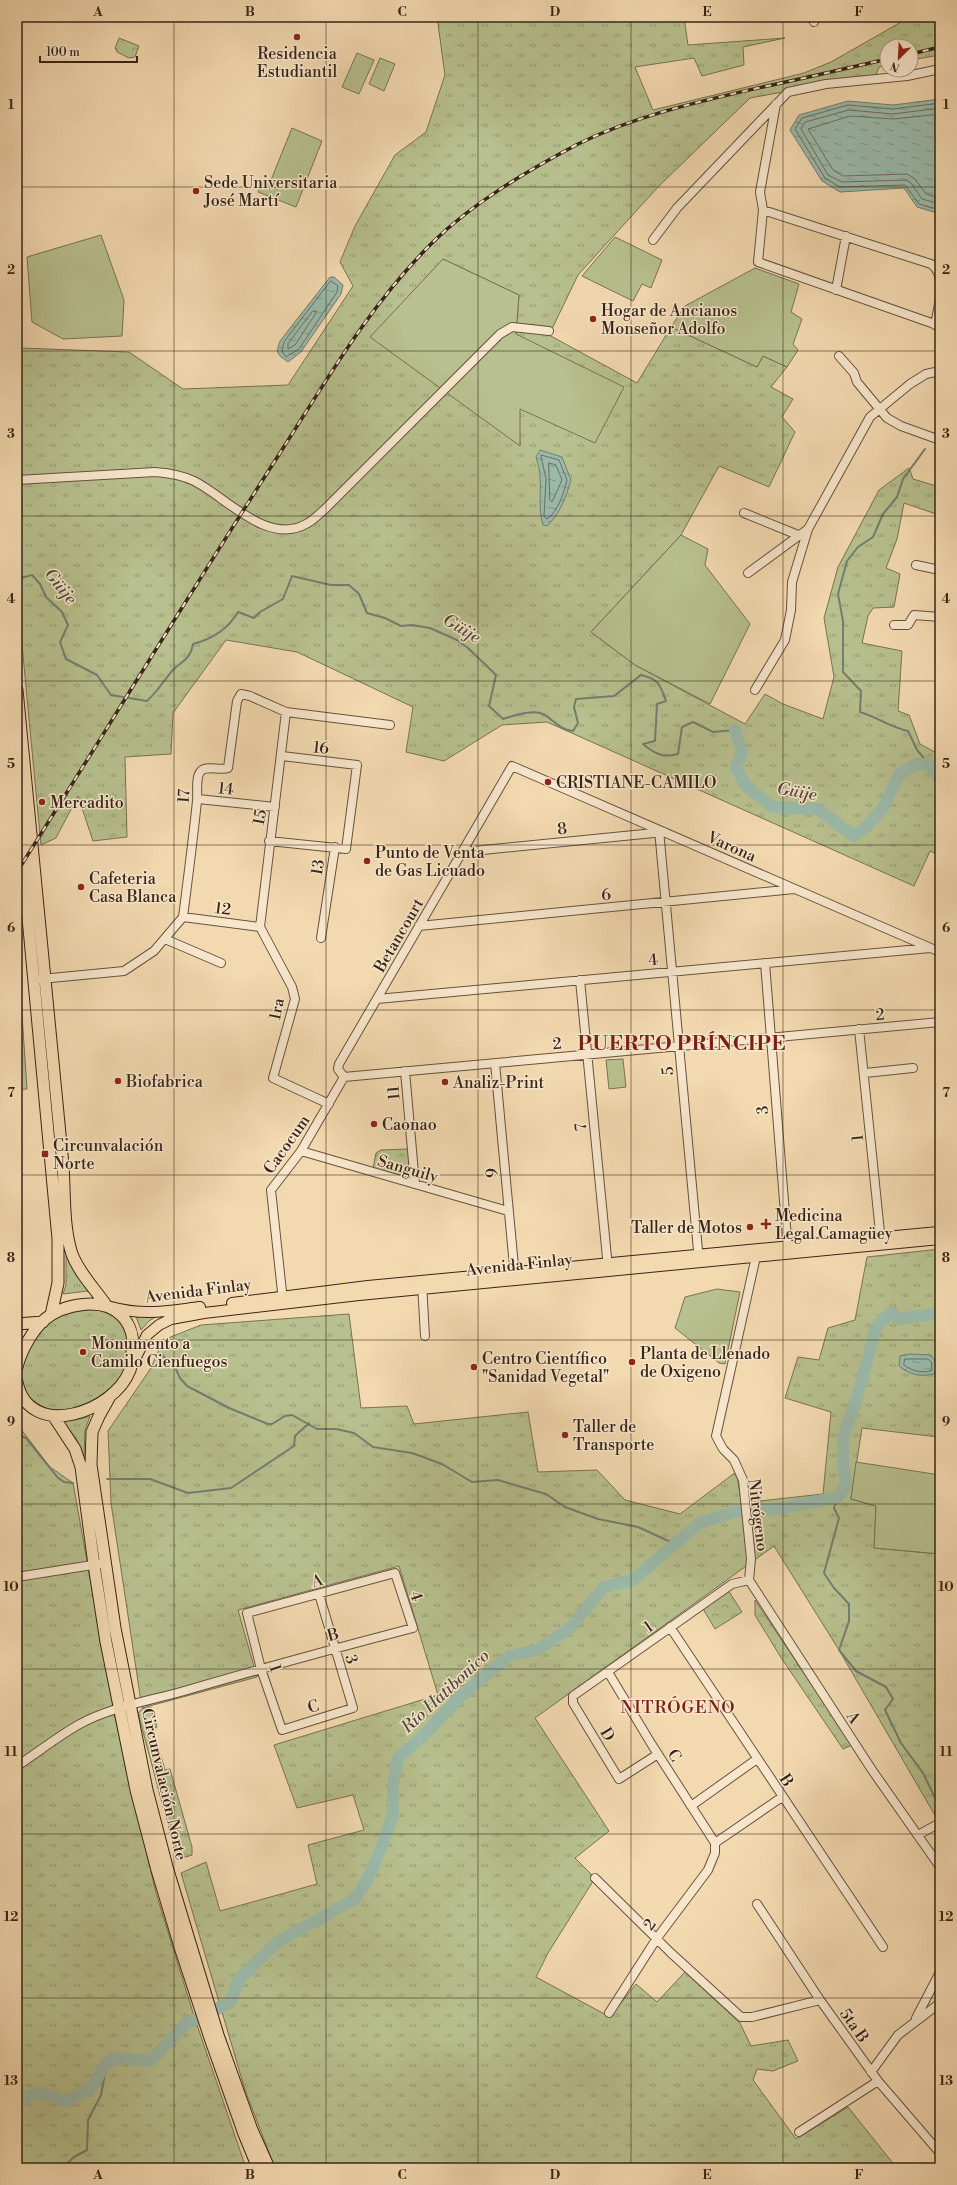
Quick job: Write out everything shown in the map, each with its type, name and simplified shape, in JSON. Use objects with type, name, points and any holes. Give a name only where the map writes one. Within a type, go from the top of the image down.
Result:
[{"type":"highway","points":[[17,690],[58,1239],[58,1283],[47,1318],[24,1350],[17,1367]]},
{"type":"highway","points":[[17,800],[68,1239],[73,1255],[82,1273],[106,1305],[120,1314],[128,1322],[132,1331],[133,1340],[130,1371]]},
{"type":"highway","points":[[17,1324],[47,1318],[76,1307],[106,1305]]},
{"type":"highway","name":"Circunvalación Norte","points":[[130,1371],[110,1398],[99,1416],[92,1432],[91,1465],[136,1790],[244,2134],[258,2168]]},
{"type":"highway","points":[[18,1387],[22,1398],[30,1407],[42,1414],[54,1417],[88,1410],[110,1398]]},
{"type":"highway","name":"Circunvalación Norte","points":[[54,1417],[75,1449],[81,1467],[94,1565],[125,1707]]},
{"type":"highway","name":"Circunvalación Norte","points":[[214,2036],[269,2168]]},
{"type":"main road","name":"Avenida Finlay","points":[[106,1305],[132,1312],[149,1313],[881,1241],[940,1232]]},
{"type":"main road","name":"Avenida Finlay","points":[[881,1241],[940,1239]]},
{"type":"main road","name":"Avenida Finlay","points":[[130,1371],[147,1335],[171,1319],[282,1299]]},
{"type":"street","points":[[653,240],[677,208],[788,92],[799,88],[907,76],[940,69]]},
{"type":"street","points":[[763,210],[931,264],[937,268],[939,273],[940,294],[937,326],[758,262],[763,210],[760,192],[776,104]]},
{"type":"street","points":[[836,290],[846,236]]},
{"type":"street","points":[[17,480],[155,472],[173,474],[194,481],[268,528],[294,528],[306,524],[325,509],[500,334],[512,327],[549,331]]},
{"type":"street","points":[[839,356],[854,373],[856,382],[887,418],[901,426],[940,440]]},
{"type":"street","points":[[755,690],[785,640],[791,610],[792,582],[808,529],[870,417],[879,408],[926,374],[940,371]]},
{"type":"street","points":[[744,513],[798,535]]},
{"type":"street","points":[[748,573],[808,529]]},
{"type":"street","points":[[916,565],[940,570]]},
{"type":"street","points":[[894,625],[908,625],[914,615],[940,617]]},
{"type":"street","name":"17","points":[[183,917],[198,799],[200,771],[206,768],[222,770],[228,768],[237,701],[240,694],[250,696],[286,712]]},
{"type":"street","points":[[286,712],[390,726]]},
{"type":"street","name":"15","points":[[260,927],[269,841],[282,756],[286,712]]},
{"type":"street","name":"16","points":[[282,756],[357,765]]},
{"type":"street","name":"13","points":[[321,938],[335,847],[346,849],[357,765]]},
{"type":"street","name":"Varona","points":[[512,766],[940,952]]},
{"type":"street","name":"Betancourt","points":[[344,1077],[338,1069],[339,1064],[512,766]]},
{"type":"street","name":"14","points":[[198,799],[275,807]]},
{"type":"street","name":"8","points":[[463,852],[661,832]]},
{"type":"street","name":"5","points":[[661,832],[671,972],[698,1258]]},
{"type":"street","points":[[269,841],[335,847]]},
{"type":"street","name":"6","points":[[419,926],[795,889]]},
{"type":"street","points":[[39,979],[124,971],[154,951],[183,917]]},
{"type":"street","name":"12","points":[[183,917],[260,927]]},
{"type":"street","name":"1ra","points":[[260,927],[292,987],[295,999],[273,1078],[329,1104]]},
{"type":"street","points":[[165,939],[221,963]]},
{"type":"street","name":"4","points":[[377,998],[931,948]]},
{"type":"street","name":"3","points":[[765,963],[788,1250]]},
{"type":"street","name":"7","points":[[580,980],[608,1267]]},
{"type":"street","name":"2","points":[[344,1077],[940,1022]]},
{"type":"street","name":"1","points":[[860,1030],[881,1241]]},
{"type":"street","name":"9","points":[[496,1063],[515,1276]]},
{"type":"street","points":[[865,1074],[913,1068]]},
{"type":"street","name":"11","points":[[405,1071],[415,1184]]},
{"type":"street","name":"Cacocum","points":[[282,1299],[271,1190],[301,1151],[344,1077]]},
{"type":"street","name":"Sanguily","points":[[301,1151],[508,1211]]},
{"type":"street","name":"Nitrógeno","points":[[749,1580],[751,1560],[743,1480],[734,1460],[723,1449],[716,1436],[757,1252]]},
{"type":"street","points":[[422,1286],[425,1336]]},
{"type":"street","points":[[17,1577],[105,1562]]},
{"type":"street","name":"4","points":[[395,1573],[413,1628]]},
{"type":"street","name":"A","points":[[246,1614],[395,1573]]},
{"type":"street","name":"1","points":[[573,1703],[573,1696],[670,1627],[732,1584],[749,1580]]},
{"type":"street","name":"A","points":[[749,1580],[872,1770],[940,1867]]},
{"type":"street","name":"3","points":[[319,1594],[353,1708]]},
{"type":"street","name":"1","points":[[246,1614],[261,1669],[282,1730]]},
{"type":"street","name":"B","points":[[670,1627],[883,1947]]},
{"type":"street","name":"B","points":[[17,1766],[78,1725],[125,1707],[335,1648],[413,1628]]},
{"type":"street","name":"C","points":[[608,1672],[690,1806],[715,1843]]},
{"type":"street","name":"D","points":[[573,1703],[619,1779],[658,1754]]},
{"type":"street","name":"C","points":[[282,1730],[353,1708]]},
{"type":"street","points":[[690,1806],[757,1759]]},
{"type":"street","points":[[715,1843],[782,1797]]},
{"type":"street","points":[[918,1835],[936,1825],[940,1825]]},
{"type":"street","name":"2","points":[[609,2013],[657,1938],[708,1870],[715,1853],[715,1843]]},
{"type":"street","points":[[595,1878],[741,2016],[752,2017],[820,2000]]},
{"type":"street","name":"5ta B","points":[[757,1904],[820,2000],[871,2072],[940,2153]]},
{"type":"street","points":[[915,2020],[940,1972]]},
{"type":"street","points":[[871,2072],[898,2035],[915,2020],[940,2002]]},
{"type":"street","points":[[799,2132],[878,2081]]},
{"type":"green space","points":[[437,17],[684,17],[688,45],[785,38],[743,47],[744,65],[702,76],[694,58],[635,67],[653,110],[804,73],[831,62],[910,17],[940,17],[940,55],[919,59],[919,38],[879,38],[879,67],[876,75],[750,98],[658,187],[578,275],[549,335],[637,383],[671,327],[757,367],[763,356],[787,367],[771,387],[793,399],[782,417],[795,432],[769,487],[719,466],[681,535],[591,632],[635,665],[745,724],[765,694],[783,704],[823,719],[834,677],[824,618],[838,567],[879,490],[909,468],[913,479],[940,487],[940,503],[936,514],[904,503],[897,539],[886,568],[900,574],[894,607],[873,608],[868,616],[862,643],[902,651],[898,711],[909,715],[920,744],[940,755],[940,855],[930,851],[914,886],[547,722],[502,725],[444,761],[406,752],[413,707],[297,652],[226,640],[173,713],[171,754],[125,757],[127,837],[93,841],[78,796],[56,838],[41,845],[17,592],[17,305],[20,348],[129,352],[183,389],[288,385],[353,286],[340,262],[355,226],[395,155],[426,132],[445,75]],"holes":[[[443,259],[519,295],[516,334],[520,446]]]},
{"type":"green space","points":[[119,38],[139,46],[135,57],[129,58],[117,52],[115,48]]},
{"type":"green space","points":[[357,53],[374,60],[359,94],[342,87]]},
{"type":"green space","points":[[380,58],[395,64],[384,91],[369,84]]},
{"type":"green space","points":[[292,128],[322,141],[296,207],[258,192],[265,179],[271,180]]},
{"type":"green space","points":[[101,235],[124,300],[122,336],[63,339],[32,322],[27,257]]},
{"type":"green space","points":[[615,237],[662,260],[651,288],[642,284],[633,301],[582,276]]},
{"type":"green space","points":[[443,259],[519,295],[516,334],[624,387],[595,443],[520,409],[520,446],[370,337]]},
{"type":"green space","points":[[755,268],[799,284],[791,312],[802,319],[793,344],[798,350],[787,367],[763,356],[757,367],[671,327],[685,306]]},
{"type":"green space","points":[[681,535],[708,549],[705,565],[750,624],[710,704],[635,665],[591,632]]},
{"type":"green space","points":[[17,940],[27,1089],[17,1090]]},
{"type":"green space","points":[[623,1059],[626,1087],[609,1089],[606,1060]]},
{"type":"green space","points":[[408,1149],[410,1180],[373,1168],[376,1153],[381,1150]]},
{"type":"green space","points":[[940,1249],[938,1437],[862,1428],[851,1499],[876,1506],[874,1548],[940,1554],[940,1824],[839,1650],[774,1546],[535,1718],[609,1831],[575,1858],[595,1878],[548,1953],[536,1977],[610,2017],[636,1984],[657,2002],[685,1972],[740,2023],[751,2046],[788,2040],[798,2061],[773,2071],[757,2069],[753,2080],[796,2139],[848,2107],[896,2167],[275,2168],[245,2090],[181,1873],[206,1862],[220,1911],[317,1884],[308,1845],[364,1830],[353,1795],[297,1808],[274,1745],[438,1695],[399,1566],[238,1610],[257,1677],[142,1708],[111,1503],[108,1431],[151,1368],[163,1340],[201,1325],[349,1314],[361,1408],[407,1406],[414,1424],[528,1412],[538,1472],[597,1470],[625,1500],[680,1514],[736,1472],[742,1503],[823,1494],[831,1412],[785,1398],[798,1357],[819,1360],[828,1328],[855,1320],[867,1257]]},
{"type":"green space","points":[[66,1250],[88,1291],[63,1294],[66,1285]]},
{"type":"green space","points":[[717,1289],[740,1292],[725,1364],[719,1363],[675,1328],[685,1297]]},
{"type":"green space","points":[[105,1305],[129,1331],[128,1358],[125,1369],[119,1379],[101,1395],[79,1407],[57,1411],[40,1405],[26,1392],[20,1378],[23,1362],[36,1334],[43,1324],[57,1312],[73,1308]]},
{"type":"green space","points":[[167,1310],[149,1321],[141,1330],[134,1311]]},
{"type":"green space","points":[[90,1416],[85,1430],[84,1456],[76,1438],[63,1422]]},
{"type":"green space","points":[[17,1424],[50,1467],[73,1483],[115,1717],[156,1893],[194,2016],[246,2168],[17,2168]]},
{"type":"green space","points":[[856,1462],[940,1475],[940,1554],[874,1548],[876,1506],[851,1499]]},
{"type":"green space","points":[[728,1590],[742,1612],[715,1629],[702,1607]]},
{"type":"green space","points":[[755,1600],[852,1745],[843,1749],[780,1656],[755,1615]]},
{"type":"green space","points":[[151,1707],[157,1727],[153,1729],[165,1770],[170,1769],[192,1847],[192,1855],[186,1857],[176,1855],[138,1713],[142,1709]]},
{"type":"water","points":[[940,99],[940,214],[917,207],[904,188],[840,192],[822,181],[790,130],[799,115],[848,101],[893,105]]},
{"type":"water","points":[[330,277],[334,277],[343,285],[341,294],[301,352],[288,362],[280,356],[277,351],[280,341]]},
{"type":"water","points":[[540,450],[562,457],[571,480],[565,499],[559,511],[547,526],[543,525],[540,508],[540,475],[536,457]]},
{"type":"water","points":[[910,1354],[930,1355],[936,1364],[934,1374],[915,1374],[899,1366],[900,1356]]},
{"type":"waterway","points":[[925,449],[903,479],[897,497],[883,514],[873,537],[858,547],[847,561],[838,594],[843,621],[843,672],[861,691],[860,712],[908,731],[917,750],[929,764]]},
{"type":"waterway","name":"Güije","points":[[17,579],[32,575],[40,584],[46,597],[62,612],[68,625],[60,642],[66,659],[97,675],[111,695],[147,701],[173,670],[188,657],[193,644],[207,639],[219,632],[234,618],[238,612],[254,618],[260,612],[283,599],[292,576],[331,585],[349,585],[359,594],[367,613],[385,618],[401,626],[412,625],[430,628],[457,640],[468,648],[496,675],[489,706],[503,719],[534,712],[543,714],[564,728],[573,731],[578,723],[574,707],[576,699],[614,696],[641,675],[652,678],[658,684],[666,701],[657,704],[655,741],[643,744],[651,750],[668,756],[678,754],[682,727],[693,722],[713,732],[735,730]]},
{"type":"waterway","name":"Güije","points":[[735,730],[742,752],[736,767],[745,785],[773,807],[818,809],[853,836],[866,827],[883,808],[900,773],[917,764],[929,764],[940,780]]},
{"type":"waterway","name":"Río Hatibonico","points":[[17,2101],[39,2092],[66,2102],[91,2088],[107,2062],[121,2058],[150,2061],[187,2023],[231,2002],[239,1979],[278,1942],[355,1899],[367,1880],[381,1849],[393,1814],[393,1784],[398,1758],[421,1738],[459,1698],[509,1656],[537,1650],[570,1628],[604,1587],[633,1580],[698,1524],[737,1511],[749,1512],[789,1507],[838,1497],[846,1485],[843,1465],[843,1437],[858,1395],[876,1327],[892,1312],[899,1319],[940,1313]]},
{"type":"waterway","points":[[161,1354],[175,1367],[180,1378],[187,1386],[229,1408],[268,1424],[272,1424],[285,1416],[292,1415],[317,1429],[336,1429],[354,1433],[373,1447],[412,1453],[442,1464],[472,1482],[498,1480],[546,1494],[565,1507],[598,1519],[638,1527],[675,1544]]},
{"type":"waterway","points":[[107,1479],[150,1479],[188,1493],[231,1488],[294,1446],[295,1436],[309,1423]]},
{"type":"waterway","points":[[17,1434],[26,1438],[58,1478],[64,1482],[73,1483]]},
{"type":"waterway","points":[[838,1497],[834,1508],[839,1518],[824,1573],[834,1588],[849,1604],[849,1621],[839,1650],[856,1671],[886,1687],[893,1699],[885,1710],[901,1743],[923,1773],[940,1808]]},
{"type":"waterway","points":[[62,2168],[74,2157],[87,2150],[88,2120],[101,2095],[107,2062]]},
{"type":"railway","points":[[919,52],[940,47]]},
{"type":"railway","points":[[17,872],[207,568],[346,350],[387,294],[409,267],[433,242],[449,227],[483,201],[521,176],[578,144],[622,125],[689,104],[879,61]]},
{"type":"place","name":"Residencia Estudiantil","points":[[297,37]]},
{"type":"place","name":"Sede Universitaria José Martí","points":[[196,191]]},
{"type":"place","name":"Hogar de Ancianos Monseñor Adolfo","points":[[593,319]]},
{"type":"place","name":"CRISTIANE-CAMILO","points":[[548,782]]},
{"type":"place","name":"Mercadito","points":[[42,802]]},
{"type":"place","name":"Punto de Venta de Gas Licuado","points":[[367,861]]},
{"type":"place","name":"Cafeteria Casa Blanca","points":[[81,887]]},
{"type":"place","name":"Biofabrica","points":[[118,1081]]},
{"type":"place","name":"Analiz-Print","points":[[445,1082]]},
{"type":"place","name":"Caonao","points":[[374,1124]]},
{"type":"place","name":"Circunvalación Norte","points":[[45,1154]]},
{"type":"place","name":"Medicina Legal Camagüey","points":[[766,1224]]},
{"type":"place","name":"Taller de Motos","points":[[750,1227]]},
{"type":"place","name":"Monumento a Camilo Cienfuegos","points":[[83,1352]]},
{"type":"place","name":"Planta de Llenado de Oxigeno","points":[[632,1362]]},
{"type":"place","name":"Centro Científico \"Sanidad Vegetal\"","points":[[474,1367]]},
{"type":"place","name":"Taller de Transporte","points":[[565,1435]]},
{"type":"district","name":"PUERTO PRÍNCIPE","points":[[682,1043]]},
{"type":"district","name":"NITRÓGENO","points":[[678,1707]]}]
